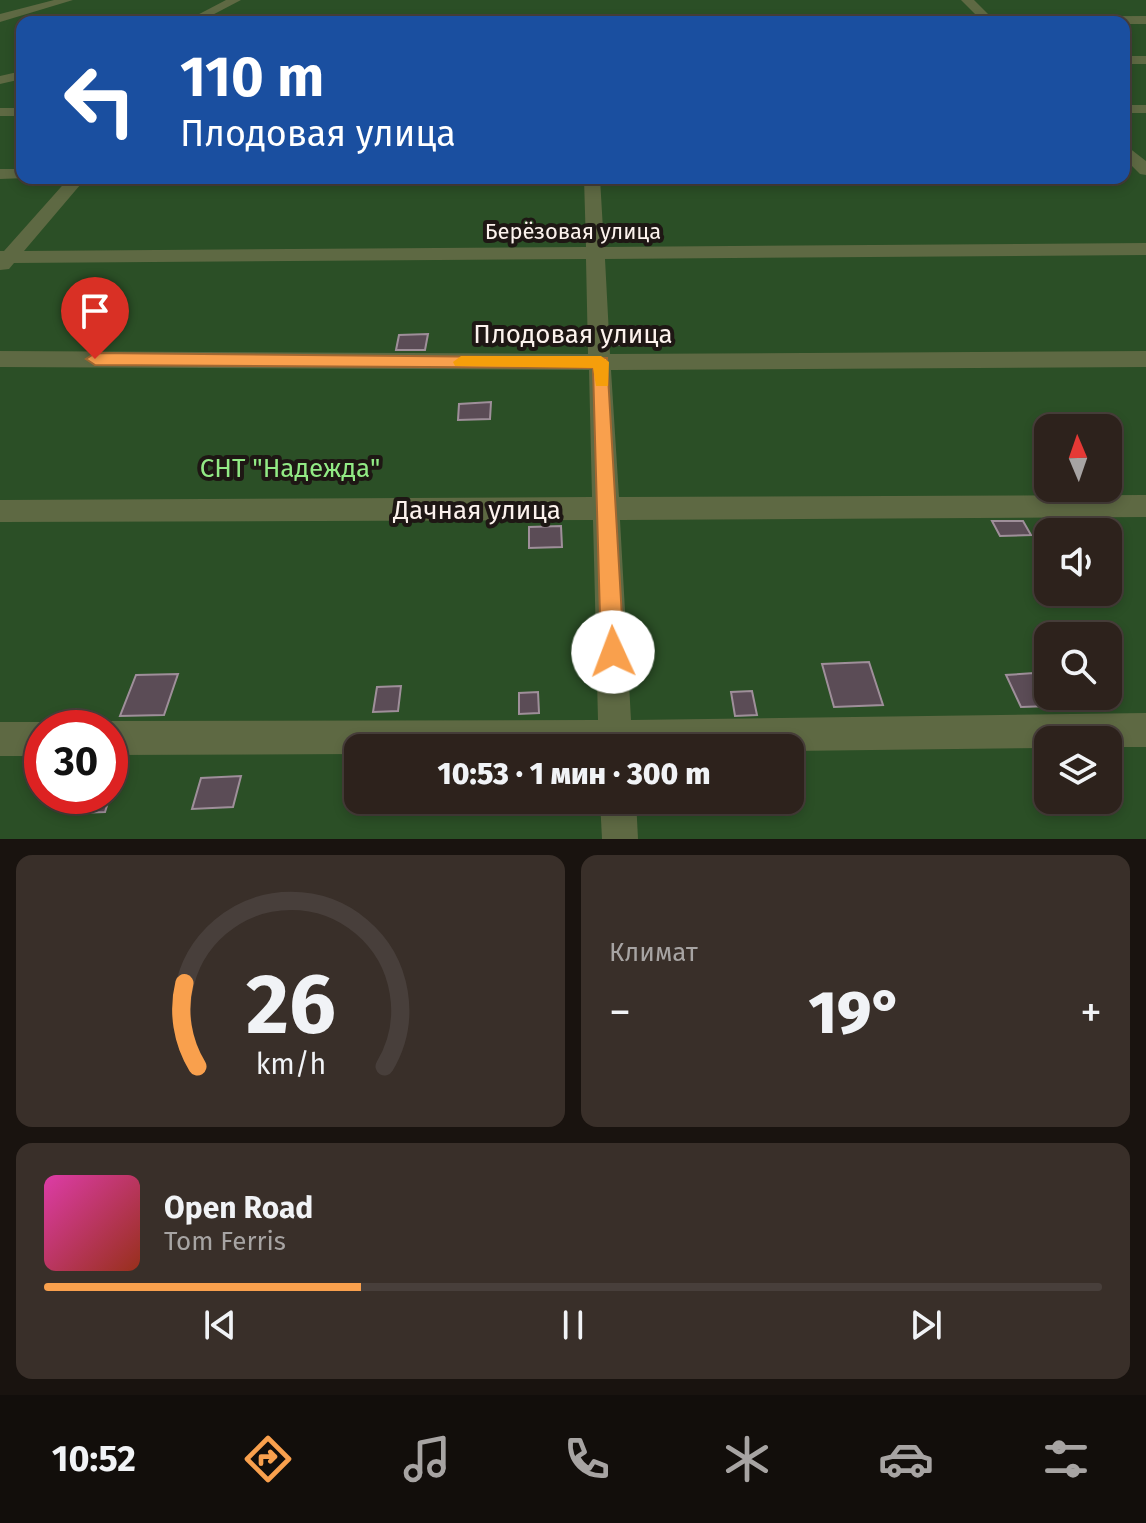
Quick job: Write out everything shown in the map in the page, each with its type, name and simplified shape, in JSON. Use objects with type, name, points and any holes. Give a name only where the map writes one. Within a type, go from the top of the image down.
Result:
[{"type":"street","points":[[0,18],[67,0]]},
{"type":"street","points":[[967,0],[984,16]]},
{"type":"street","points":[[202,16],[231,2]]},
{"type":"street","points":[[1130,155],[1146,170]]},
{"type":"street","points":[[3,260],[73,184]]},
{"type":"street","points":[[592,184],[616,734]]},
{"type":"street","name":"Берёзовая улица","points":[[3,260],[1146,249]]},
{"type":"street","name":"Плодовая улица","points":[[0,359],[601,362],[1146,359]]},
{"type":"street","name":"Дачная улица","points":[[0,511],[1146,506]]},
{"type":"street","points":[[804,738],[1146,730]]},
{"type":"street","points":[[128,738],[344,740]]},
{"type":"street","points":[[0,739],[24,739]]},
{"type":"street","points":[[619,814],[620,839]]},
{"type":"green space","name":"СНТ \"Надежда\"","points":[[0,0],[1146,0],[1146,839],[0,839]]},
{"type":"building","points":[[654,330],[656,344],[613,345],[612,331]]},
{"type":"building","points":[[428,334],[425,350],[396,350],[399,335]]},
{"type":"building","points":[[491,402],[490,419],[458,420],[459,404]]},
{"type":"building","points":[[992,521],[1023,521],[1031,535],[1000,536]]},
{"type":"building","points":[[561,526],[562,547],[529,548],[529,527]]},
{"type":"building","points":[[869,662],[883,705],[834,707],[822,664]]},
{"type":"building","points":[[1034,673],[1034,707],[1021,707],[1006,675]]},
{"type":"building","points":[[178,674],[164,715],[128,716],[128,710],[122,710],[136,675]]},
{"type":"building","points":[[401,686],[398,711],[373,712],[377,687]]},
{"type":"building","points":[[752,691],[757,715],[735,716],[731,692]]},
{"type":"building","points":[[538,692],[539,713],[519,714],[519,693]]},
{"type":"building","points":[[241,776],[233,807],[192,809],[201,778]]},
{"type":"slow traffic","points":[[461,362],[601,362],[602,381]]},
{"type":"route","points":[[95,359],[601,362],[613,652]]}]
